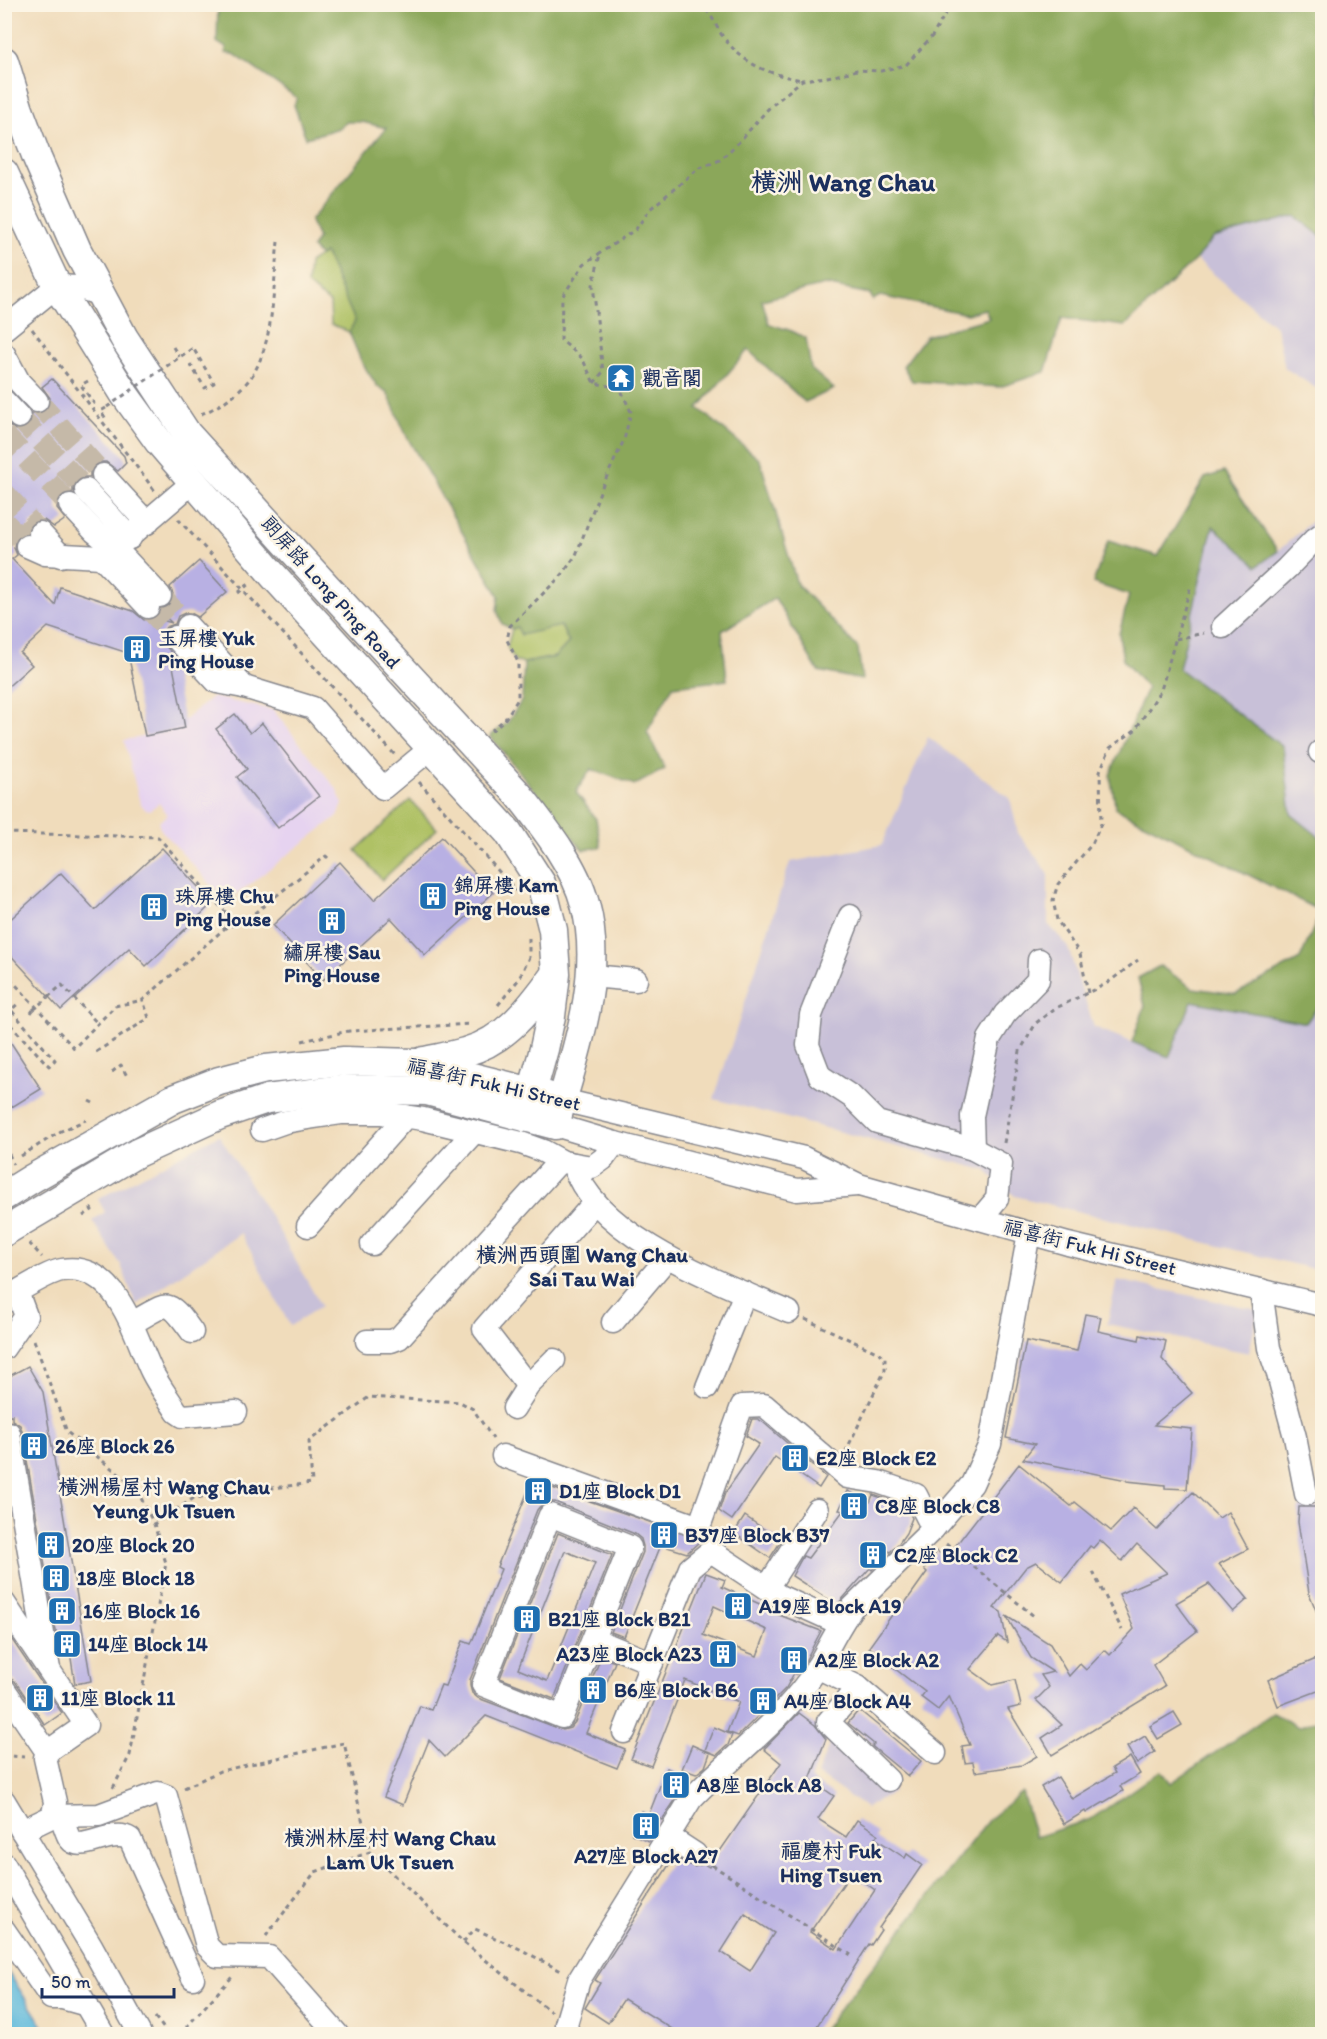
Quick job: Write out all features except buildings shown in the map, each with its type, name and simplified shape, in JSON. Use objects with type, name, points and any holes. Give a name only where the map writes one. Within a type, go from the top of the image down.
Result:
[{"type":"main road","name":"朗屏路 Long Ping Road","points":[[4,61],[19,110],[63,220],[99,294],[124,338],[179,422],[204,454],[519,795],[549,834],[570,869],[585,904],[591,944],[591,976],[578,1042],[558,1112]]},
{"type":"main road","name":"朗屏路 Long Ping Road","points":[[4,174],[57,286],[125,394],[159,442],[192,483],[430,749],[508,832],[541,883],[553,930],[556,974],[551,1016],[528,1104]]},
{"type":"main road","points":[[192,483],[200,469],[204,454]]},
{"type":"main road","points":[[416,1063],[467,1052],[490,1042],[509,1029],[529,1009],[556,974]]},
{"type":"main road","name":"福喜街 Fuk Hi Street","points":[[4,1196],[173,1099],[219,1081],[266,1070],[344,1061],[416,1063],[528,1104],[558,1112]]},
{"type":"main road","name":"福喜街 Fuk Hi Street","points":[[17,1237],[137,1153],[220,1114],[267,1099],[343,1089],[427,1091],[528,1104]]},
{"type":"street","points":[[4,329],[57,286],[77,287],[99,294]]},
{"type":"street","points":[[4,354],[19,382],[37,401]]},
{"type":"street","points":[[33,539],[61,556],[123,542],[192,483]]},
{"type":"street","points":[[86,490],[123,542],[154,602]]},
{"type":"street","points":[[1223,627],[1323,534]]},
{"type":"street","points":[[182,632],[244,687],[313,708],[383,788],[430,749]]},
{"type":"street","points":[[850,916],[811,1015],[808,1045],[820,1076],[852,1097],[877,1122],[973,1149],[1001,1164],[996,1200],[980,1219]]},
{"type":"street","points":[[973,1149],[972,1116],[989,1038],[1005,1014],[1038,980],[1039,960]]},
{"type":"street","points":[[591,976],[636,980]]},
{"type":"street","name":"福喜街 Fuk Hi Street","points":[[558,1112],[615,1143],[797,1190],[859,1185]]},
{"type":"street","name":"福喜街 Fuk Hi Street","points":[[558,1112],[804,1158],[859,1185],[1029,1233],[1323,1305]]},
{"type":"street","points":[[262,1130],[285,1122],[341,1113],[382,1113],[406,1116],[543,1150],[568,1163],[595,1202],[632,1234],[668,1257],[789,1312]]},
{"type":"street","points":[[308,1226],[406,1116]]},
{"type":"street","points":[[372,1244],[474,1132]]},
{"type":"street","points":[[367,1341],[391,1341],[399,1338],[557,1164],[596,1166],[615,1143]]},
{"type":"street","points":[[528,1386],[484,1329],[595,1202]]},
{"type":"street","points":[[567,2029],[579,1980],[691,1799],[774,1721],[809,1680],[852,1608],[932,1531],[972,1484],[990,1444],[1029,1233]]},
{"type":"street","points":[[613,1322],[668,1257]]},
{"type":"street","points":[[4,1348],[26,1316],[11,1295],[60,1270],[80,1268],[94,1274],[107,1286],[132,1323],[153,1373],[177,1412],[183,1416],[236,1412]]},
{"type":"street","points":[[1261,1290],[1269,1348],[1295,1437],[1306,1494]]},
{"type":"street","points":[[707,1387],[745,1293]]},
{"type":"street","points":[[132,1323],[162,1306],[168,1306],[175,1308],[192,1332]]},
{"type":"street","points":[[514,1408],[528,1386],[554,1360]]},
{"type":"street","points":[[503,1456],[699,1527],[742,1406],[764,1405],[847,1477],[878,1482],[916,1496],[932,1531]]},
{"type":"street","points":[[4,1433],[9,1433],[49,1669]]},
{"type":"street","points":[[766,1588],[817,1510]]},
{"type":"street","points":[[550,1515],[630,1547],[593,1639],[562,1717],[483,1685],[550,1515]]},
{"type":"street","points":[[624,1732],[690,1568],[711,1551],[779,1596],[841,1624]]},
{"type":"street","points":[[4,1603],[86,1725],[47,1752],[45,1758],[57,1816],[71,1840],[76,1844],[117,1835],[130,1839],[193,1978]]},
{"type":"street","points":[[593,1639],[652,1663]]},
{"type":"street","points":[[817,1666],[858,1687],[935,1753]]},
{"type":"street","points":[[858,1687],[828,1722],[888,1780]]},
{"type":"street","points":[[4,1689],[47,1752]]},
{"type":"street","points":[[22,1831],[57,1816],[99,1815],[158,1793],[166,1796],[207,1946],[217,1956],[269,1957],[337,2034]]},
{"type":"street","points":[[4,1801],[92,1947],[140,2034]]},
{"type":"street","points":[[669,1837],[695,1854]]},
{"type":"street","points":[[4,1863],[103,2034]]},
{"type":"street","points":[[4,1929],[51,1998],[62,1998],[87,2005]]},
{"type":"path","points":[[699,4],[711,14],[724,38],[749,63],[774,75],[802,80],[857,70],[881,71],[906,65],[933,35],[951,4]]},
{"type":"path","points":[[594,383],[582,358],[561,340],[562,297],[584,264],[636,229],[650,209],[698,169],[720,160],[740,142],[768,109],[802,80]]},
{"type":"path","points":[[179,422],[205,412],[230,398],[255,373],[268,335],[278,242]]},
{"type":"path","points":[[594,383],[603,372],[593,285],[600,252]]},
{"type":"path","points":[[34,332],[152,485],[144,488]]},
{"type":"path","points":[[173,346],[179,357]]},
{"type":"path","points":[[106,419],[100,411],[194,348],[214,383],[205,388],[190,364]]},
{"type":"path","points":[[92,387],[87,380],[81,385],[95,405]]},
{"type":"path","points":[[486,736],[505,719],[518,699],[518,662],[507,640],[510,626],[562,575],[576,555],[601,489],[624,440],[632,412],[620,388],[594,383]]},
{"type":"path","points":[[102,401],[107,407]]},
{"type":"path","points":[[181,523],[399,760]]},
{"type":"path","points":[[238,593],[248,584]]},
{"type":"path","points":[[1088,993],[1080,954],[1057,920],[1053,900],[1059,884],[1092,844],[1101,824],[1100,771],[1110,748],[1135,730],[1161,690],[1191,585]]},
{"type":"path","points":[[1176,639],[1223,627]]},
{"type":"path","points":[[415,778],[519,894]]},
{"type":"path","points":[[4,833],[158,837],[236,924]]},
{"type":"path","points":[[4,972],[74,1048],[115,1006],[143,1000],[225,928],[246,920],[326,856],[328,858]]},
{"type":"path","points":[[493,1011],[519,979],[529,957],[529,937]]},
{"type":"path","points":[[4,959],[9,955]]},
{"type":"path","points":[[1001,1164],[1020,1051],[1036,1023],[1054,1009],[1106,984],[1138,960]]},
{"type":"path","points":[[31,1013],[62,985],[98,1024]]},
{"type":"path","points":[[96,1052],[149,1018],[143,1000]]},
{"type":"path","points":[[4,1018],[49,1066],[55,1060],[11,1010],[21,1002]]},
{"type":"path","points":[[112,1072],[121,1065],[128,1078]]},
{"type":"path","points":[[89,1101],[98,1105]]},
{"type":"path","points":[[9,1154],[16,1168]]},
{"type":"path","points":[[17,1237],[45,1260]]},
{"type":"path","points":[[789,1312],[885,1356],[885,1370],[837,1468]]},
{"type":"path","points":[[26,1316],[67,1432],[136,1488],[154,1524],[166,1563],[133,1744],[130,1755],[99,1815]]},
{"type":"path","points":[[154,1524],[194,1498],[312,1483],[309,1441],[369,1397],[460,1402],[473,1409],[503,1456]]},
{"type":"path","points":[[932,1531],[1035,1617]]},
{"type":"path","points":[[1093,1572],[1122,1630]]},
{"type":"path","points":[[166,1796],[220,1771],[344,1743],[370,1852],[463,1942],[567,2029]]},
{"type":"path","points":[[180,2034],[251,1955],[315,1872],[370,1852]]},
{"type":"path","points":[[695,1854],[851,1954]]},
{"type":"path","points":[[463,1942],[475,1929],[520,1949],[579,1980]]},
{"type":"shaded area","points":[[1255,185],[1322,237],[1322,392],[1285,368],[1276,327],[1196,259]]},
{"type":"shaded area","points":[[1322,512],[1322,839],[1291,814],[1283,747],[1179,669],[1213,525],[1278,551]]},
{"type":"shaded area","points":[[212,697],[273,710],[336,788],[343,804],[338,816],[237,894],[228,896],[212,886],[162,831],[159,822],[167,815],[159,803],[150,810],[145,809],[140,803],[124,740],[170,732]]},
{"type":"shaded area","points":[[928,737],[1010,798],[1018,833],[1048,873],[1048,924],[1067,945],[1094,1027],[1169,1057],[1192,1001],[1306,1023],[1322,1001],[1322,1271],[1015,1196],[985,1170],[714,1099],[790,862],[882,845]]},
{"type":"shaded area","points":[[219,1135],[274,1222],[321,1306],[290,1326],[241,1233],[136,1305],[121,1265],[92,1221],[105,1212],[98,1199]]},
{"type":"shaded area","points":[[1117,1280],[1258,1310],[1249,1353],[1107,1324]]},
{"type":"shaded area","points":[[834,1733],[894,1791],[866,1808],[817,1774]]},
{"type":"green space","points":[[218,4],[1322,5],[1322,237],[1295,216],[1213,238],[1196,259],[1125,326],[1062,318],[1045,372],[1000,387],[912,381],[903,366],[926,336],[989,318],[985,309],[967,314],[880,296],[873,300],[870,294],[825,285],[762,300],[769,324],[806,338],[811,369],[834,389],[805,402],[748,350],[698,408],[760,460],[797,584],[858,648],[862,680],[818,671],[775,598],[722,631],[727,680],[673,686],[647,732],[665,769],[635,785],[591,769],[576,792],[596,819],[601,847],[583,850],[490,736],[508,722],[522,700],[524,663],[555,657],[569,642],[561,626],[521,635],[517,627],[512,629],[502,624],[497,610],[499,596],[407,437],[387,392],[377,386],[362,363],[349,332],[355,321],[325,253],[320,256],[312,248],[318,238],[310,221],[386,128],[362,122],[347,122],[339,128],[306,138],[294,105],[297,98],[234,54],[225,53],[226,48],[217,42]]},
{"type":"green space","points":[[346,238],[372,292],[349,332],[331,324],[330,303],[307,285],[309,263]]},
{"type":"green space","points":[[1224,472],[1278,551],[1257,566],[1213,526],[1179,669],[1283,747],[1291,814],[1322,839],[1322,1001],[1306,1023],[1192,1001],[1169,1057],[1132,1042],[1145,1006],[1138,978],[1160,966],[1193,988],[1236,994],[1300,959],[1321,911],[1116,809],[1110,775],[1147,688],[1123,660],[1119,634],[1129,595],[1093,583],[1108,541],[1158,556],[1205,478]]},
{"type":"green space","points":[[553,610],[569,643],[555,657],[524,663],[515,661],[507,647],[512,629]]},
{"type":"green space","points":[[410,800],[437,829],[382,880],[356,850]]},
{"type":"green space","points":[[1273,1713],[1298,1727],[1322,1718],[1322,2034],[820,2034],[989,1819],[1022,1792],[1035,1837],[1091,1819],[1161,1770],[1171,1783]]},
{"type":"water","points":[[5,1967],[48,2034],[5,2034]]},
{"type":"tunnel","points":[[37,401],[103,475]]},
{"type":"tunnel","points":[[19,417],[86,490]]},
{"type":"tunnel","points":[[4,435],[70,505]]},
{"type":"tunnel","points":[[4,493],[40,533]]},
{"type":"tunnel","points":[[4,522],[27,546]]},
{"type":"tunnel","points":[[160,596],[188,626]]},
{"type":"tunnel","points":[[148,607],[175,637]]},
{"type":"place","name":"觀音閣","points":[[621,378]]},
{"type":"place","name":"玉屏樓 Yuk Ping House","points":[[137,649]]},
{"type":"place","name":"錦屏樓 Kam Ping House","points":[[433,896]]},
{"type":"place","name":"珠屏樓 Chu Ping House","points":[[154,907]]},
{"type":"place","name":"繡屏樓 Sau Ping House","points":[[332,921]]},
{"type":"place","name":"26座 Block 26","points":[[34,1446]]},
{"type":"place","name":"E2座 Block E2","points":[[795,1458]]},
{"type":"place","name":"D1座 Block D1","points":[[538,1491]]},
{"type":"place","name":"C8座 Block C8","points":[[854,1506]]},
{"type":"place","name":"B37座 Block B37","points":[[664,1535]]},
{"type":"place","name":"20座 Block 20","points":[[51,1545]]},
{"type":"place","name":"C2座 Block C2","points":[[873,1555]]},
{"type":"place","name":"18座 Block 18","points":[[56,1578]]},
{"type":"place","name":"A19座 Block A19","points":[[738,1606]]},
{"type":"place","name":"16座 Block 16","points":[[62,1611]]},
{"type":"place","name":"B21座 Block B21","points":[[527,1619]]},
{"type":"place","name":"14座 Block 14","points":[[67,1644]]},
{"type":"place","name":"A23座 Block A23","points":[[723,1654]]},
{"type":"place","name":"A2座 Block A2","points":[[794,1660]]},
{"type":"place","name":"B6座 Block B6","points":[[593,1690]]},
{"type":"place","name":"11座 Block 11","points":[[40,1698]]},
{"type":"place","name":"A4座 Block A4","points":[[763,1701]]},
{"type":"place","name":"A8座 Block A8","points":[[676,1785]]},
{"type":"place","name":"A27座 Block A27","points":[[646,1826]]},
{"type":"district","name":"橫洲 Wang Chau","points":[[843,182]]},
{"type":"district","name":"橫洲西頭圍 Wang Chau Sai Tau Wai","points":[[582,1266]]},
{"type":"district","name":"橫洲楊屋村 Wang Chau Yeung Uk Tsuen","points":[[164,1498]]},
{"type":"district","name":"橫洲林屋村 Wang Chau Lam Uk Tsuen","points":[[390,1849]]},
{"type":"district","name":"福慶村 Fuk Hing Tsuen","points":[[831,1862]]}]
